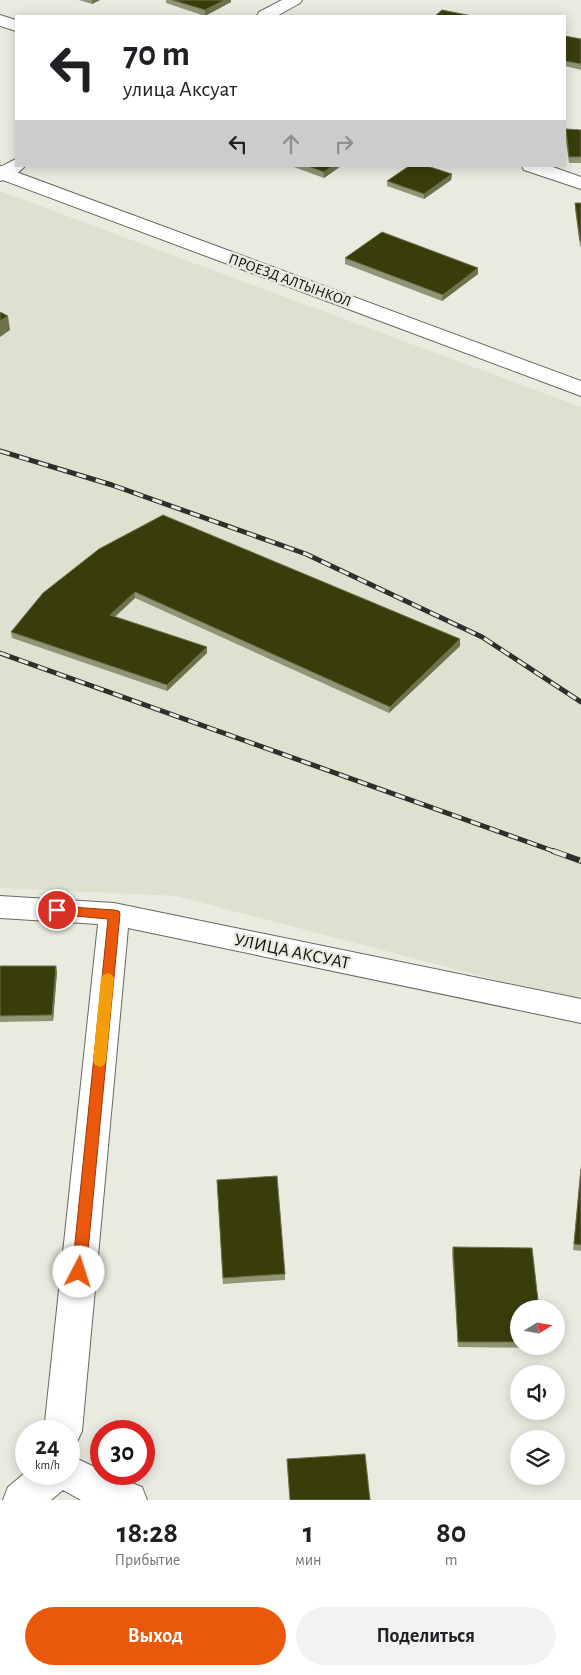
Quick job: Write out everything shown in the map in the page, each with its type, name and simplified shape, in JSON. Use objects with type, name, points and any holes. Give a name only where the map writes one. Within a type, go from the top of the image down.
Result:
[{"type":"street","points":[[267,15],[294,0]]},
{"type":"street","points":[[0,20],[15,26]]},
{"type":"street","points":[[534,167],[581,182]]},
{"type":"street","name":"ПРОЕЗД АЛТЫНКОЛ","points":[[5,171],[581,389]]},
{"type":"street","name":"УЛИЦА АКСУАТ","points":[[0,907],[114,914],[581,1011]]},
{"type":"street","points":[[65,1420],[114,914]]},
{"type":"street","points":[[80,1478],[95,1487],[128,1500]]},
{"type":"street","points":[[22,1500],[40,1485]]},
{"type":"shaded area","points":[[0,191],[581,407],[581,1002],[176,896],[0,888]]},
{"type":"building","points":[[172,0],[225,0],[205,10]]},
{"type":"building","points":[[442,10],[467,15],[436,15]]},
{"type":"building","points":[[566,36],[581,39],[581,64],[566,61]]},
{"type":"building","points":[[566,129],[581,130],[581,157],[569,157]]},
{"type":"building","points":[[310,167],[332,167],[324,172]]},
{"type":"building","points":[[408,167],[430,167],[452,174],[424,194],[387,181]]},
{"type":"building","points":[[575,203],[581,203],[581,241],[580,241]]},
{"type":"building","points":[[382,232],[478,268],[443,295],[345,258]]},
{"type":"building","points":[[0,312],[8,316],[0,321]]},
{"type":"building","points":[[163,515],[460,639],[390,707],[135,592],[110,615],[207,647],[167,685],[11,632],[43,593],[99,549]]},
{"type":"building","points":[[0,966],[56,966],[52,1015],[0,1016]]},
{"type":"building","points":[[581,1169],[581,1245],[574,1244]]},
{"type":"building","points":[[277,1176],[285,1274],[223,1278],[217,1180]]},
{"type":"building","points":[[453,1247],[532,1248],[538,1300],[510,1300],[510,1342],[458,1342]]},
{"type":"building","points":[[365,1454],[370,1500],[290,1500],[287,1459]]},
{"type":"railway","points":[[0,451],[112,485],[306,554],[482,637],[581,702]]},
{"type":"railway","points":[[0,653],[556,852]]},
{"type":"railway","points":[[553,851],[581,861]]},
{"type":"slow traffic","points":[[100,1061],[108,978]]},
{"type":"route","points":[[57,910],[114,914],[79,1272]]}]
